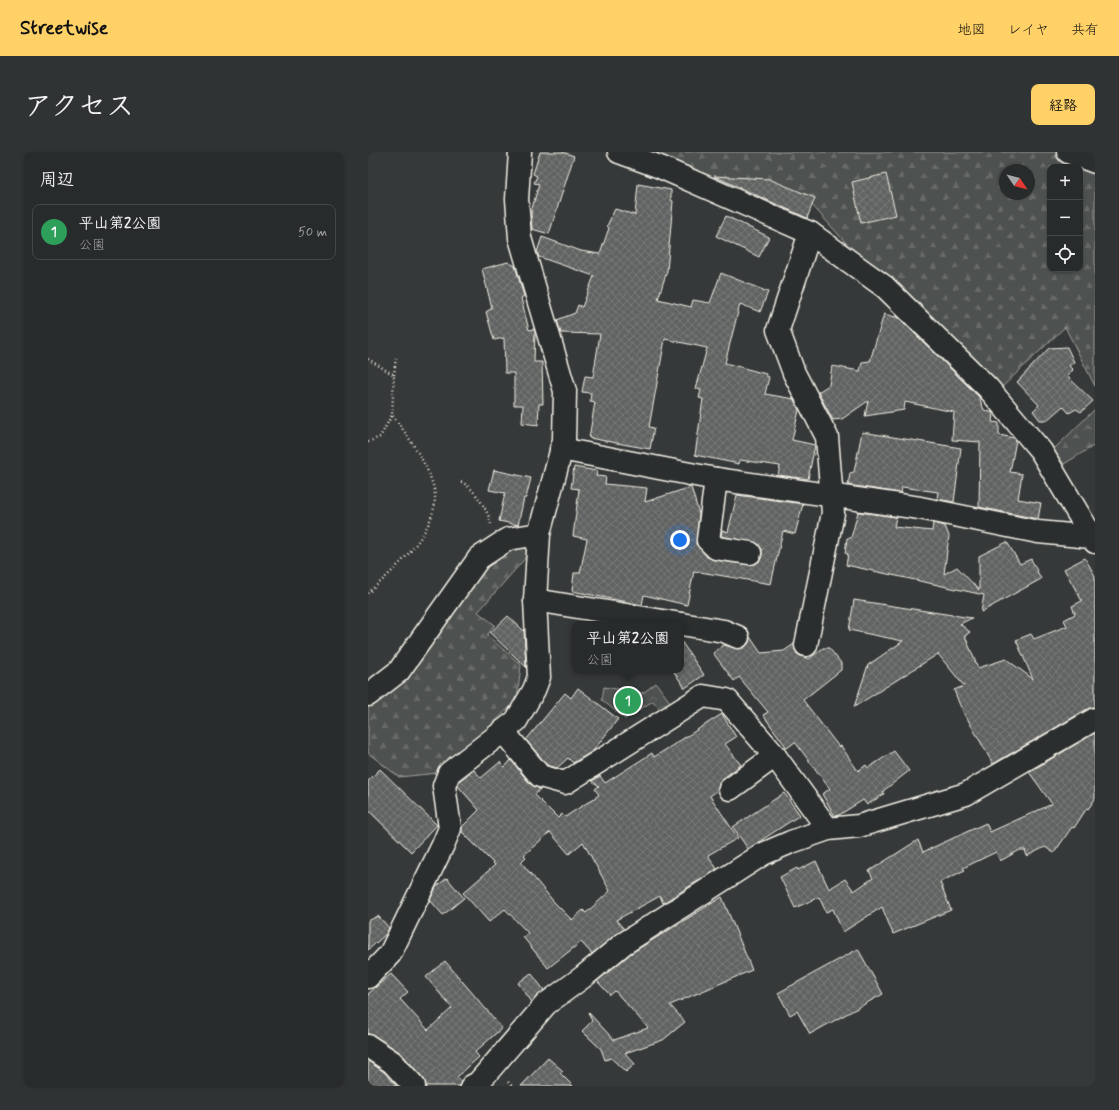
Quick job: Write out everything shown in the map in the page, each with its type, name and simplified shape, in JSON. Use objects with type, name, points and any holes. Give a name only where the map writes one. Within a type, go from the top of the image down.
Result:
[{"type":"street","points":[[368,977],[390,954],[450,828],[444,786],[449,773],[516,721],[526,706],[539,677],[535,600],[539,534],[564,440],[565,391],[520,238],[517,199],[520,152]]},
{"type":"street","points":[[619,152],[637,168],[810,233],[885,287],[988,388],[1041,451],[1093,540]]},
{"type":"street","points":[[1068,152],[1095,162]]},
{"type":"street","points":[[806,645],[833,513],[832,495],[826,437],[794,373],[778,330],[810,233]]},
{"type":"street","points":[[561,449],[716,479],[920,508],[1038,532],[1093,540]]},
{"type":"street","points":[[716,479],[708,540],[716,548],[750,553]]},
{"type":"street","points":[[368,695],[400,672],[479,558],[508,538],[539,534]]},
{"type":"street","points":[[535,600],[663,621]]},
{"type":"street","points":[[684,624],[724,631],[738,637]]},
{"type":"street","points":[[503,731],[540,776],[565,783],[703,696],[727,700],[775,756],[828,829]]},
{"type":"street","points":[[472,1086],[478,1083],[546,1004],[583,977],[623,944],[763,854],[828,829],[859,826],[966,794],[1095,719]]},
{"type":"street","points":[[730,789],[775,756]]},
{"type":"street","points":[[368,1046],[392,1062],[414,1086]]},
{"type":"path","points":[[368,442],[380,437],[392,415],[396,357]]},
{"type":"path","points":[[368,359],[394,375]]},
{"type":"path","points":[[368,593],[401,564],[417,542],[426,527],[435,497],[431,478],[407,434],[392,415]]},
{"type":"path","points":[[461,482],[468,484],[485,508],[492,522],[488,537],[479,558]]},
{"type":"green space","points":[[630,152],[1095,152],[1095,386],[1065,327],[1001,388],[918,303],[848,245],[802,194],[705,176]]},
{"type":"green space","points":[[1095,409],[1095,445],[1064,464],[1053,450]]},
{"type":"green space","points":[[524,545],[528,555],[478,612],[495,625],[487,635],[521,665],[517,700],[482,734],[438,773],[399,777],[368,753],[368,704],[444,623],[499,551]]},
{"type":"green space","points":[[656,683],[670,702],[660,710],[653,701],[625,719],[602,700],[604,687],[643,693]]},
{"type":"building","points":[[540,152],[563,152],[574,156],[549,234],[532,229],[531,212],[539,184],[534,183],[537,176],[533,174]]},
{"type":"building","points":[[886,174],[896,215],[861,223],[852,182]]},
{"type":"building","points":[[714,176],[769,179],[815,198],[807,218]]},
{"type":"building","points":[[638,184],[671,190],[671,200],[673,201],[667,271],[658,299],[691,307],[693,300],[710,303],[721,273],[768,292],[760,312],[740,304],[725,363],[766,374],[766,376],[769,377],[765,394],[794,399],[799,410],[792,440],[815,445],[808,479],[778,475],[780,466],[740,460],[739,464],[695,455],[703,399],[699,398],[701,390],[696,389],[707,348],[665,339],[649,427],[654,428],[650,449],[589,438],[595,402],[590,401],[591,393],[582,392],[585,376],[593,377],[600,334],[561,333],[557,320],[575,313],[578,305],[582,307],[594,276],[539,257],[537,252],[542,237],[581,251],[600,254],[609,228],[607,226],[615,209],[635,215]]},
{"type":"building","points":[[726,216],[769,237],[759,257],[716,236]]},
{"type":"building","points":[[508,262],[515,266],[524,296],[521,298],[529,330],[534,329],[535,332],[534,362],[542,362],[543,404],[539,404],[538,425],[522,423],[523,405],[514,405],[514,373],[505,373],[504,338],[494,340],[486,312],[492,308],[482,269]]},
{"type":"building","points":[[884,314],[899,318],[979,397],[984,410],[993,413],[992,422],[999,423],[999,435],[1014,438],[1016,440],[1010,472],[1022,474],[1018,499],[1041,503],[1038,519],[979,507],[980,442],[952,440],[954,412],[905,402],[904,410],[865,416],[868,401],[842,419],[833,420],[818,392],[829,385],[832,366],[860,371],[862,362],[870,361]]},
{"type":"building","points":[[1067,347],[1074,362],[1069,366],[1073,370],[1067,376],[1093,401],[1081,412],[1076,409],[1069,413],[1063,406],[1047,420],[1040,420],[1033,411],[1039,405],[1017,382],[1049,348]]},
{"type":"building","points":[[862,432],[961,448],[954,502],[937,499],[938,492],[902,487],[901,493],[848,485],[850,473],[854,472]]},
{"type":"building","points":[[574,467],[597,471],[596,476],[606,477],[605,484],[647,488],[645,502],[691,487],[699,514],[696,544],[707,557],[714,560],[749,565],[760,561],[762,549],[757,543],[721,536],[722,530],[728,532],[737,495],[803,504],[795,534],[783,531],[771,584],[694,571],[687,605],[644,595],[642,605],[572,591],[574,573],[580,573],[587,539],[573,536],[579,489],[571,488]]},
{"type":"building","points":[[494,470],[531,478],[526,498],[524,498],[518,525],[499,521],[505,493],[489,490]]},
{"type":"building","points":[[858,512],[896,517],[894,527],[932,531],[933,523],[945,526],[949,536],[944,574],[957,567],[979,590],[979,556],[1007,542],[1020,564],[1031,559],[1041,579],[981,612],[984,595],[846,565],[848,554],[845,553],[847,538],[851,538]]},
{"type":"building","points":[[1085,558],[1095,576],[1095,707],[1089,708],[993,764],[966,718],[954,690],[964,686],[938,654],[854,707],[868,665],[903,641],[849,630],[854,600],[972,618],[960,624],[970,632],[965,636],[978,668],[1006,659],[1033,679],[1016,640],[1031,634],[1034,639],[1067,626],[1064,620],[1075,614],[1072,606],[1082,601],[1064,569]]},
{"type":"building","points":[[508,616],[524,631],[526,667],[490,633]]},
{"type":"building","points":[[750,637],[761,653],[784,651],[794,644],[797,654],[809,659],[823,648],[829,648],[841,663],[841,670],[803,700],[839,747],[841,746],[858,771],[866,765],[868,768],[894,751],[909,771],[883,791],[884,794],[867,805],[863,800],[835,816],[822,794],[830,789],[795,742],[787,748],[763,715],[768,712],[739,677],[734,681],[713,653],[724,645],[739,649],[745,647],[749,642]]},
{"type":"building","points":[[684,645],[704,675],[685,688],[675,673],[684,673]]},
{"type":"building","points":[[578,688],[618,719],[593,751],[573,763],[568,758],[557,768],[547,765],[526,740],[565,693],[571,698]]},
{"type":"building","points":[[722,714],[736,737],[725,744],[741,765],[722,779],[718,790],[710,796],[738,838],[708,855],[717,869],[663,903],[660,896],[616,920],[624,929],[592,954],[581,942],[548,968],[523,937],[528,933],[505,909],[489,922],[463,893],[495,865],[462,832],[462,827],[479,810],[458,786],[459,781],[474,770],[481,778],[500,762],[505,767],[511,760],[530,784],[540,789],[535,795],[558,818],[562,814],[565,817],[599,795],[595,789],[599,786],[592,781],[600,776],[605,783],[652,753],[654,757]],"holes":[[[550,832],[569,854],[583,842],[610,891],[586,913],[583,910],[572,920],[554,902],[521,862],[526,857],[524,855]]]},
{"type":"building","points":[[1095,733],[1095,799],[1088,809],[1087,808],[1074,828],[1072,827],[1054,853],[1045,847],[1027,856],[1025,850],[1020,850],[1000,861],[996,852],[963,868],[965,870],[940,882],[951,910],[893,934],[882,907],[843,932],[833,909],[826,912],[819,897],[795,908],[780,877],[797,868],[798,870],[816,861],[829,889],[845,879],[854,891],[873,878],[869,871],[918,840],[923,852],[986,823],[990,832],[1052,804],[1029,772]]},
{"type":"building","points":[[380,769],[437,825],[411,852],[368,810],[368,781]]},
{"type":"building","points":[[784,793],[800,815],[748,849],[733,827]]},
{"type":"building","points":[[447,878],[464,898],[443,915],[430,900],[436,887]]},
{"type":"building","points":[[722,897],[752,970],[670,1005],[685,1022],[663,1040],[625,1053],[635,1064],[626,1072],[611,1058],[605,1060],[601,1049],[582,1031],[592,1021],[588,1012],[614,1040],[648,1028],[615,991],[610,995],[597,981],[630,954]]},
{"type":"building","points":[[378,916],[389,928],[386,934],[368,950],[368,921]]},
{"type":"building","points":[[858,949],[883,994],[810,1034],[797,1011],[790,1015],[778,993]]},
{"type":"building","points":[[445,961],[502,1028],[475,1052],[479,1057],[457,1077],[461,1082],[460,1086],[426,1086],[423,1078],[401,1053],[375,1036],[368,1034],[368,994],[391,974],[408,992],[400,999],[428,1030],[452,1008],[426,977]]},
{"type":"building","points":[[531,973],[544,990],[532,1002],[518,983]]},
{"type":"building","points":[[548,1058],[563,1071],[560,1073],[573,1086],[521,1086]]},
{"type":"building","points":[[368,1061],[384,1072],[397,1086],[368,1086]]},
{"type":"place","name":"平山第2公園","points":[[628,701]]}]
